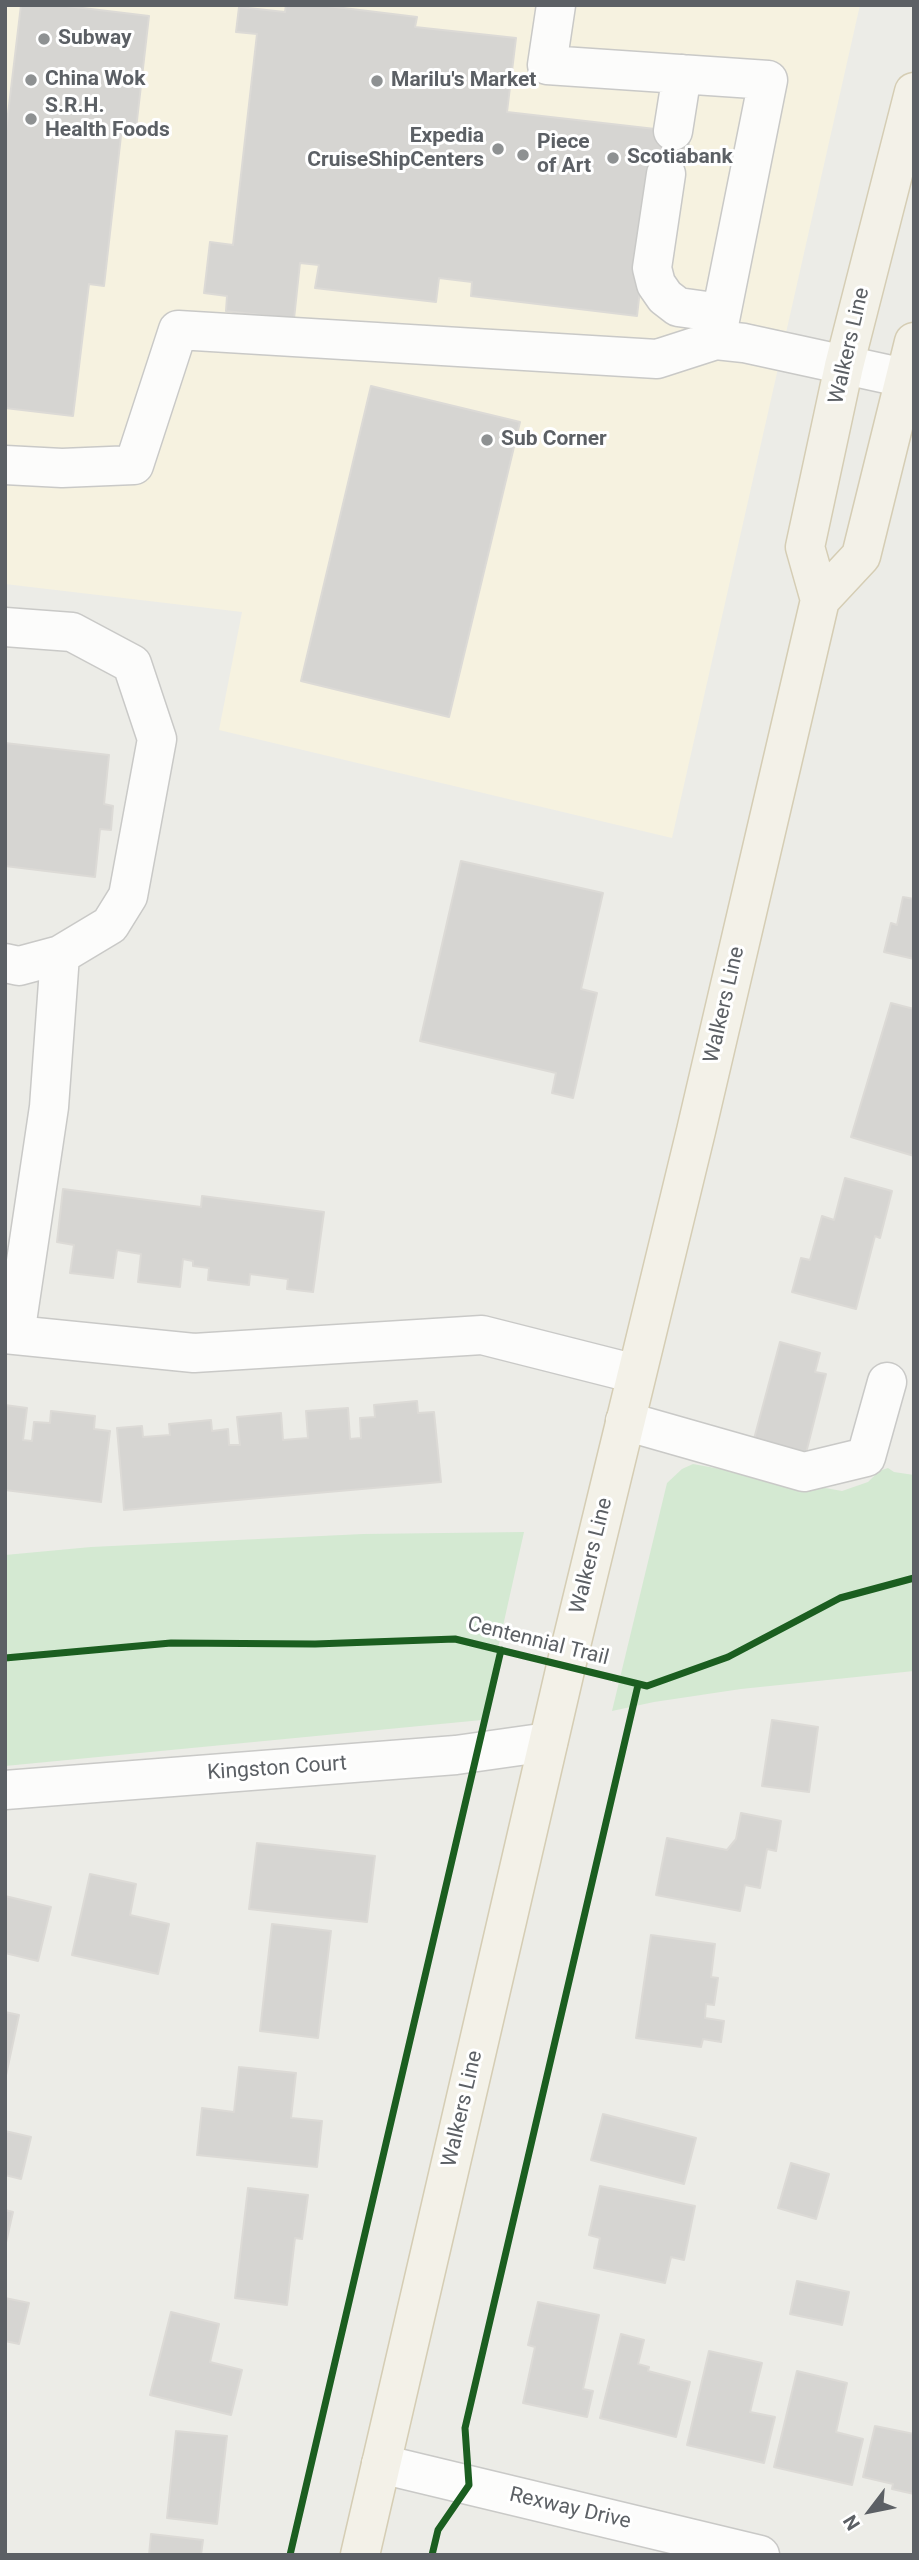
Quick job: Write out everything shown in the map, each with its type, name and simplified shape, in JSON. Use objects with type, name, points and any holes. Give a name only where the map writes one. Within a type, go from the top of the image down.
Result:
[{"type":"main road","name":"Walkers Line","points":[[359,2555],[548,1742],[820,600],[805,547],[844,366],[914,92]]},
{"type":"main road","points":[[820,600],[862,556],[911,367]]},
{"type":"street","points":[[556,5],[547,65],[768,80],[718,326]]},
{"type":"street","points":[[673,131],[682,74]]},
{"type":"street","points":[[666,174],[652,268],[656,284],[665,297],[678,307],[718,326],[744,343],[844,366],[911,367]]},
{"type":"street","points":[[5,464],[62,468],[134,465],[178,330],[656,359],[718,326]]},
{"type":"street","points":[[5,627],[72,632],[132,664],[157,739],[128,896],[110,925],[60,955],[19,966],[5,963]]},
{"type":"street","points":[[60,955],[49,1107],[10,1334],[194,1353],[482,1335],[636,1374]]},
{"type":"street","points":[[625,1421],[804,1472],[866,1457],[887,1382]]},
{"type":"street","name":"Kingston Court","points":[[5,1790],[456,1755],[548,1742]]},
{"type":"street","name":"Rexway Drive","points":[[381,2464],[760,2555]]},
{"type":"shaded area","points":[[5,5],[860,5],[672,838],[219,730],[242,612],[5,584]]},
{"type":"green space","points":[[693,1464],[842,1491],[868,1482],[879,1471],[888,1468],[894,1472],[914,1475],[914,1671],[741,1689],[612,1711],[667,1483],[682,1469]]},
{"type":"green space","points":[[524,1532],[482,1720],[5,1766],[5,1555],[91,1547],[363,1534]]},
{"type":"building","points":[[21,5],[58,5],[149,16],[136,129],[122,127],[104,286],[89,284],[73,416],[5,408],[5,139]]},
{"type":"building","points":[[286,5],[319,5],[417,17],[415,27],[516,38],[507,112],[690,133],[686,165],[680,164],[652,185],[637,316],[471,296],[472,282],[439,278],[436,302],[315,288],[319,265],[300,263],[294,319],[226,311],[227,296],[204,293],[210,242],[233,245],[257,34],[236,32],[239,7],[285,12]]},
{"type":"building","points":[[371,386],[520,422],[449,717],[301,681]]},
{"type":"building","points":[[5,743],[109,755],[104,804],[113,806],[111,830],[100,829],[95,877],[5,866]]},
{"type":"building","points":[[461,861],[603,893],[581,989],[597,993],[573,1098],[552,1093],[556,1073],[420,1041]]},
{"type":"building","points":[[903,897],[914,899],[914,959],[884,952],[891,923],[897,925]]},
{"type":"building","points":[[891,1003],[914,1009],[914,1156],[851,1137]]},
{"type":"building","points":[[845,1178],[892,1191],[880,1238],[875,1236],[856,1309],[792,1292],[801,1258],[810,1260],[822,1216],[834,1220]]},
{"type":"building","points":[[63,1189],[201,1207],[202,1196],[324,1212],[313,1292],[287,1289],[288,1279],[250,1274],[249,1285],[208,1280],[209,1268],[193,1266],[193,1261],[183,1259],[180,1287],[138,1282],[141,1254],[117,1250],[113,1278],[70,1273],[74,1245],[57,1242]]},
{"type":"building","points":[[780,1342],[820,1353],[815,1372],[826,1374],[806,1453],[754,1439]]},
{"type":"building","points":[[417,1401],[418,1413],[434,1412],[441,1482],[124,1510],[117,1428],[142,1426],[143,1437],[170,1435],[169,1424],[211,1420],[212,1431],[228,1429],[229,1445],[240,1445],[237,1417],[281,1413],[283,1440],[308,1438],[306,1411],[348,1408],[350,1439],[361,1438],[360,1418],[375,1417],[374,1405]]},
{"type":"building","points":[[5,1405],[27,1408],[23,1440],[32,1441],[34,1422],[50,1423],[51,1411],[95,1416],[94,1429],[110,1431],[101,1502],[5,1490]]},
{"type":"building","points":[[772,1720],[818,1727],[809,1792],[762,1786]]},
{"type":"building","points":[[741,1813],[781,1821],[776,1851],[767,1849],[760,1888],[745,1885],[740,1911],[656,1895],[667,1838],[727,1850],[736,1839]]},
{"type":"building","points":[[257,1843],[375,1856],[367,1922],[249,1909]]},
{"type":"building","points":[[90,1874],[136,1884],[130,1915],[169,1924],[158,1974],[72,1955]]},
{"type":"building","points":[[5,1896],[51,1907],[38,1961],[5,1953]]},
{"type":"building","points":[[272,1924],[331,1931],[318,2038],[260,2031]]},
{"type":"building","points":[[651,1935],[715,1944],[711,1977],[718,1978],[714,2005],[706,2004],[705,2018],[724,2021],[721,2042],[703,2039],[701,2047],[636,2038]]},
{"type":"building","points":[[5,2012],[19,2015],[5,2080]]},
{"type":"building","points":[[239,2067],[296,2073],[291,2118],[322,2121],[317,2167],[197,2155],[202,2108],[234,2112]]},
{"type":"building","points":[[603,2114],[696,2138],[684,2184],[591,2160]]},
{"type":"building","points":[[5,2131],[31,2137],[21,2179],[5,2175]]},
{"type":"building","points":[[791,2163],[829,2174],[816,2219],[778,2208]]},
{"type":"building","points":[[600,2186],[695,2206],[684,2260],[671,2257],[665,2283],[594,2268],[600,2238],[589,2235]]},
{"type":"building","points":[[248,2188],[308,2195],[302,2239],[295,2238],[287,2305],[235,2298]]},
{"type":"building","points":[[5,2210],[13,2212],[5,2247]]},
{"type":"building","points":[[797,2281],[849,2292],[842,2325],[790,2314]]},
{"type":"building","points":[[5,2298],[29,2303],[19,2344],[5,2341]]},
{"type":"building","points":[[538,2302],[599,2315],[583,2389],[593,2391],[587,2417],[523,2403],[535,2347],[528,2345]]},
{"type":"building","points":[[171,2312],[219,2324],[210,2362],[242,2370],[231,2415],[150,2395]]},
{"type":"building","points":[[621,2334],[644,2340],[638,2364],[649,2367],[648,2371],[690,2382],[676,2437],[600,2418]]},
{"type":"building","points":[[709,2351],[762,2363],[750,2412],[775,2417],[764,2463],[687,2445]]},
{"type":"building","points":[[797,2371],[847,2383],[836,2432],[863,2439],[852,2485],[774,2467]]},
{"type":"building","points":[[875,2426],[914,2434],[914,2494],[892,2489],[893,2484],[863,2477]]},
{"type":"building","points":[[176,2431],[227,2436],[217,2524],[167,2518]]},
{"type":"building","points":[[151,2534],[203,2540],[201,2555],[149,2555]]},
{"type":"cycle path","name":"Centennial Trail","points":[[5,1658],[171,1643],[315,1644],[455,1639],[647,1686],[728,1657],[840,1598],[914,1578]]},
{"type":"cycle path","name":"Centennial Trail","points":[[290,2555],[501,1650]]},
{"type":"cycle path","points":[[432,2555],[438,2530],[469,2485],[465,2428],[638,1685]]},
{"type":"place","name":"Subway","points":[[44,39]]},
{"type":"place","name":"China Wok","points":[[31,80]]},
{"type":"place","name":"Marilu's Market","points":[[377,81]]},
{"type":"place","name":"S.R.H. Health Foods","points":[[31,119]]},
{"type":"place","name":"Expedia CruiseShipCenters","points":[[498,149]]},
{"type":"place","name":"Piece of Art","points":[[523,155]]},
{"type":"place","name":"Scotiabank","points":[[613,158]]},
{"type":"place","name":"Sub Corner","points":[[487,440]]}]
